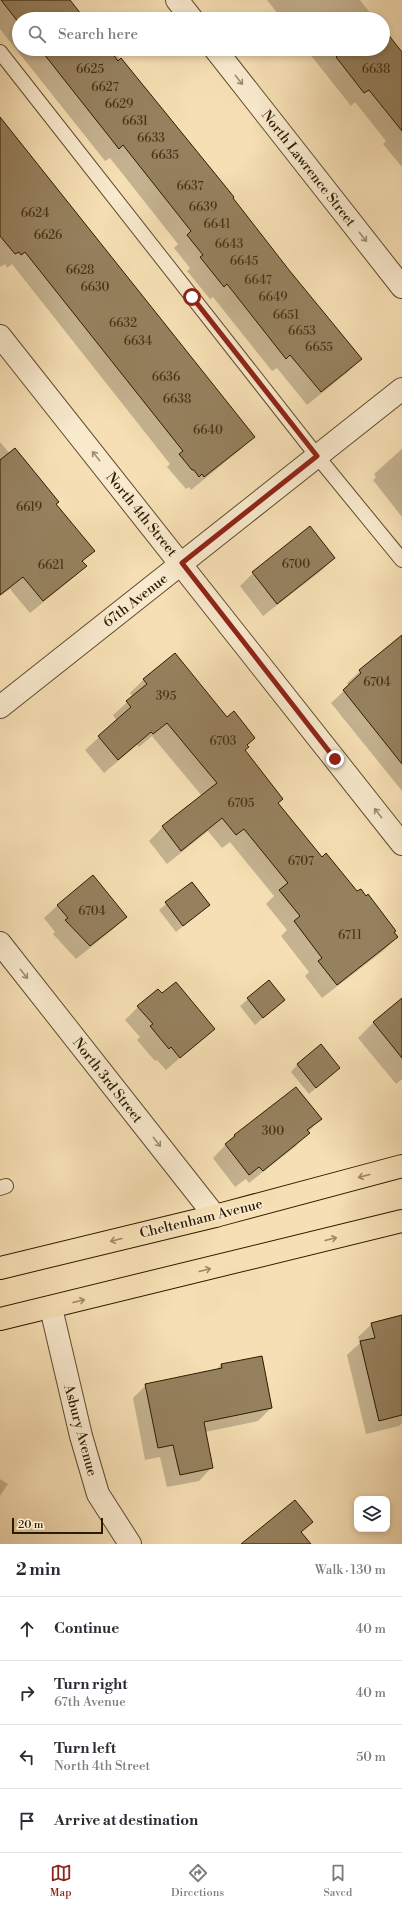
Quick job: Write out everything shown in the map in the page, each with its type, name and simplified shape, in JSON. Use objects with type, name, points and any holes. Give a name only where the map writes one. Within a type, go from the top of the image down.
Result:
[{"type":"highway","name":"Cheltenham Avenue","points":[[0,1268],[215,1216],[402,1166]]},
{"type":"highway","points":[[0,1319],[51,1308],[402,1222]]},
{"type":"street","points":[[177,0],[186,12]]},
{"type":"street","name":"North Lawrence Street","points":[[221,56],[402,286]]},
{"type":"street","name":"North 4th Street","points":[[0,336],[182,563],[402,844]]},
{"type":"street","name":"67th Avenue","points":[[0,707],[402,389]]},
{"type":"street","name":"North 3rd Street","points":[[0,943],[215,1216]]},
{"type":"street","name":"Asbury Avenue","points":[[51,1308],[81,1436],[98,1494],[130,1544]]},
{"type":"lane","points":[[0,52],[317,456],[402,560]]},
{"type":"building","points":[[1,0],[70,0],[79,12],[12,12],[12,14]]},
{"type":"building","points":[[390,37],[402,52],[402,131],[369,90],[364,93],[336,57],[390,56]]},
{"type":"building","points":[[46,56],[114,56],[118,61],[121,58],[234,197],[233,198],[289,270],[362,359],[321,392],[290,355],[286,359],[227,284],[224,287],[200,257],[203,255],[187,235],[191,231],[123,145],[119,149]]},
{"type":"building","points":[[0,117],[255,437],[204,477],[202,474],[199,477],[179,454],[183,451],[25,252],[21,255],[19,252],[15,254],[0,236]]},
{"type":"building","points":[[15,448],[59,502],[56,504],[95,551],[82,561],[87,566],[43,601],[23,577],[0,595],[0,460]]},
{"type":"building","points":[[310,526],[335,558],[277,604],[252,572]]},
{"type":"building","points":[[402,635],[402,764],[343,690],[361,673],[359,670]]},
{"type":"building","points":[[175,653],[227,717],[234,711],[255,738],[247,745],[249,747],[245,750],[283,799],[278,803],[322,857],[326,853],[357,891],[361,889],[366,896],[368,894],[396,931],[394,932],[398,937],[337,985],[318,961],[322,958],[294,921],[300,916],[279,890],[288,883],[244,829],[236,835],[222,818],[181,851],[162,826],[217,783],[167,723],[153,734],[151,732],[118,760],[98,736],[131,707],[126,701],[147,684],[143,679]]},
{"type":"building","points":[[93,875],[127,917],[90,946],[65,920],[68,918],[57,905]]},
{"type":"building","points":[[192,882],[210,905],[183,926],[165,902]]},
{"type":"building","points":[[269,980],[285,1000],[263,1018],[247,998]]},
{"type":"building","points":[[176,982],[215,1029],[180,1058],[171,1047],[169,1049],[150,1026],[153,1024],[137,1006],[158,989],[162,993]]},
{"type":"building","points":[[402,998],[402,1058],[373,1022]]},
{"type":"building","points":[[321,1044],[340,1068],[316,1088],[297,1064]]},
{"type":"building","points":[[296,1087],[322,1119],[307,1130],[310,1133],[263,1171],[259,1167],[249,1175],[225,1144],[235,1136],[234,1135]]},
{"type":"building","points":[[402,1315],[402,1415],[379,1421],[360,1341],[375,1338],[371,1323]]},
{"type":"building","points":[[262,1356],[272,1408],[204,1422],[213,1468],[180,1475],[173,1445],[158,1448],[145,1384],[222,1368],[221,1364]]},
{"type":"building","points":[[295,1500],[313,1522],[301,1532],[311,1544],[241,1544]]},
{"type":"route","points":[[192,297],[317,456],[182,563],[335,759]]}]
